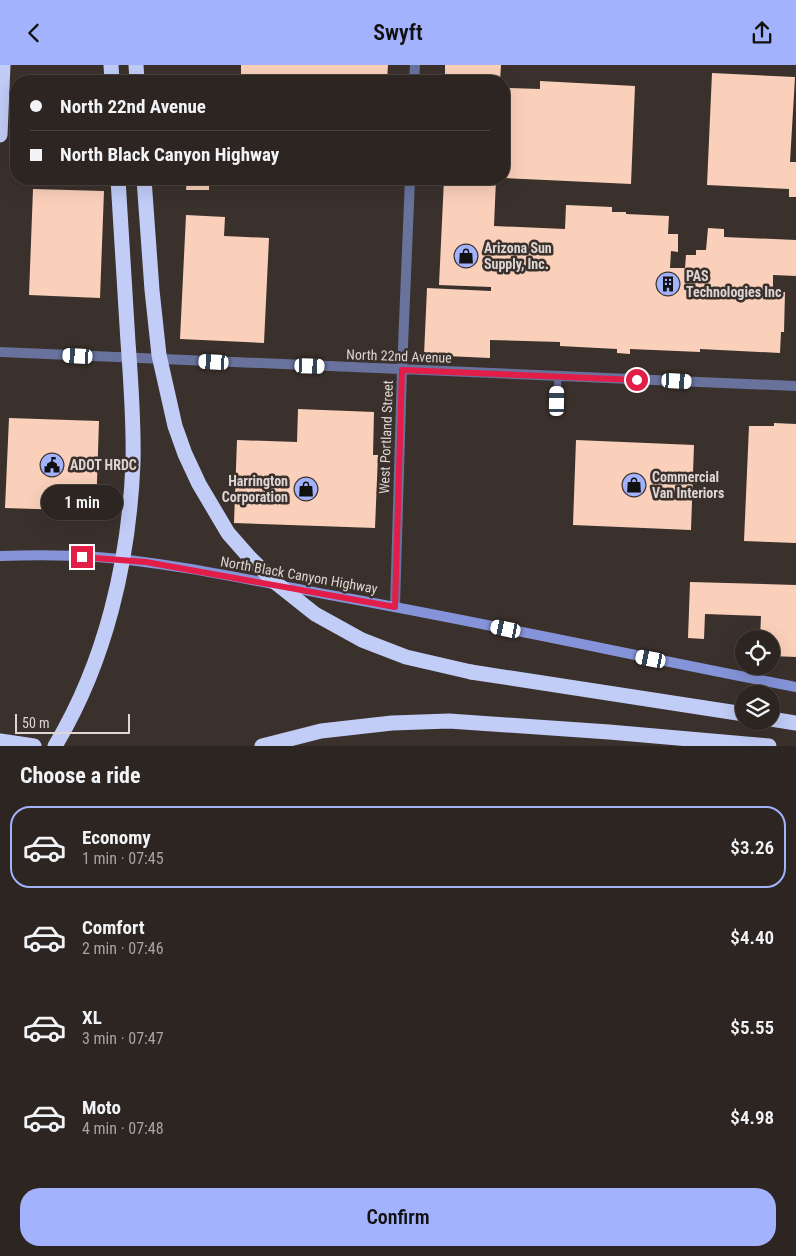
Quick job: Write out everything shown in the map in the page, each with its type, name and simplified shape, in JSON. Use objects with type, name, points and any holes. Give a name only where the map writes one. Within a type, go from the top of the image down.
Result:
[{"type":"highway","points":[[0,135],[3,65]]},
{"type":"highway","points":[[55,746],[81,696],[99,649],[113,604],[125,541],[133,463],[118,185]]},
{"type":"highway","points":[[144,185],[159,355],[173,417],[192,469],[228,533],[263,571],[315,614],[362,640],[406,657],[471,672],[735,713]]},
{"type":"highway","points":[[780,720],[796,723]]},
{"type":"highway","points":[[262,746],[321,731],[392,723],[448,721],[609,732],[769,746]]},
{"type":"highway","points":[[0,741],[34,746]]},
{"type":"main road","name":"North Black Canyon Highway","points":[[0,556],[50,555],[146,562],[395,607],[796,687]]},
{"type":"street","name":"West Portland Street","points":[[395,607],[410,185]]},
{"type":"street","name":"North 22nd Avenue","points":[[0,353],[796,386]]},
{"type":"lane","points":[[557,401],[558,377]]},
{"type":"building","points":[[241,65],[388,65],[387,75],[241,75]]},
{"type":"building","points":[[445,65],[501,65],[500,75],[445,75]]},
{"type":"building","points":[[712,73],[795,77],[790,162],[796,162],[796,197],[789,197],[789,189],[707,185]]},
{"type":"building","points":[[540,81],[635,86],[631,184],[510,178],[510,88],[540,89]]},
{"type":"building","points":[[186,185],[209,185],[209,190],[186,190]]},
{"type":"building","name":"PAS Technologies Inc","points":[[444,185],[496,185],[494,226],[565,229],[566,205],[612,207],[612,212],[669,216],[668,234],[678,234],[678,252],[671,251],[670,268],[685,268],[686,255],[696,255],[696,250],[706,250],[708,228],[724,229],[724,237],[796,240],[796,276],[773,275],[773,292],[785,292],[784,332],[781,332],[780,353],[700,349],[700,352],[630,349],[630,354],[617,353],[617,349],[560,346],[560,342],[490,340],[490,358],[424,355],[427,288],[491,291],[491,287],[439,285]]},
{"type":"building","points":[[33,189],[104,191],[100,298],[29,295]]},
{"type":"building","points":[[186,215],[225,217],[224,236],[269,238],[264,343],[180,339]]},
{"type":"building","name":"Harrington Corporation","points":[[298,409],[374,412],[373,455],[378,455],[375,528],[234,523],[237,440],[297,442]]},
{"type":"building","name":"ADOT HRDC","points":[[9,418],[99,421],[96,511],[5,508]]},
{"type":"building","points":[[774,423],[796,424],[796,543],[744,541],[749,426],[774,426]]},
{"type":"building","name":"Commercial Van Interiors","points":[[576,440],[694,445],[691,530],[573,525]]},
{"type":"building","points":[[690,582],[796,585],[796,657],[780,656],[780,630],[760,630],[761,616],[705,614],[704,639],[688,638]]},
{"type":"place","name":"Arizona Sun Supply, Inc.","points":[[466,256]]},
{"type":"place","name":"PAS Technologies Inc","points":[[668,284]]},
{"type":"place","name":"ADOT HRDC","points":[[52,465]]},
{"type":"place","name":"Commercial Van Interiors","points":[[634,485]]},
{"type":"place","name":"Harrington Corporation","points":[[306,489]]},
{"type":"route","points":[[82,557],[146,562],[395,607],[402,370],[637,380]]}]
